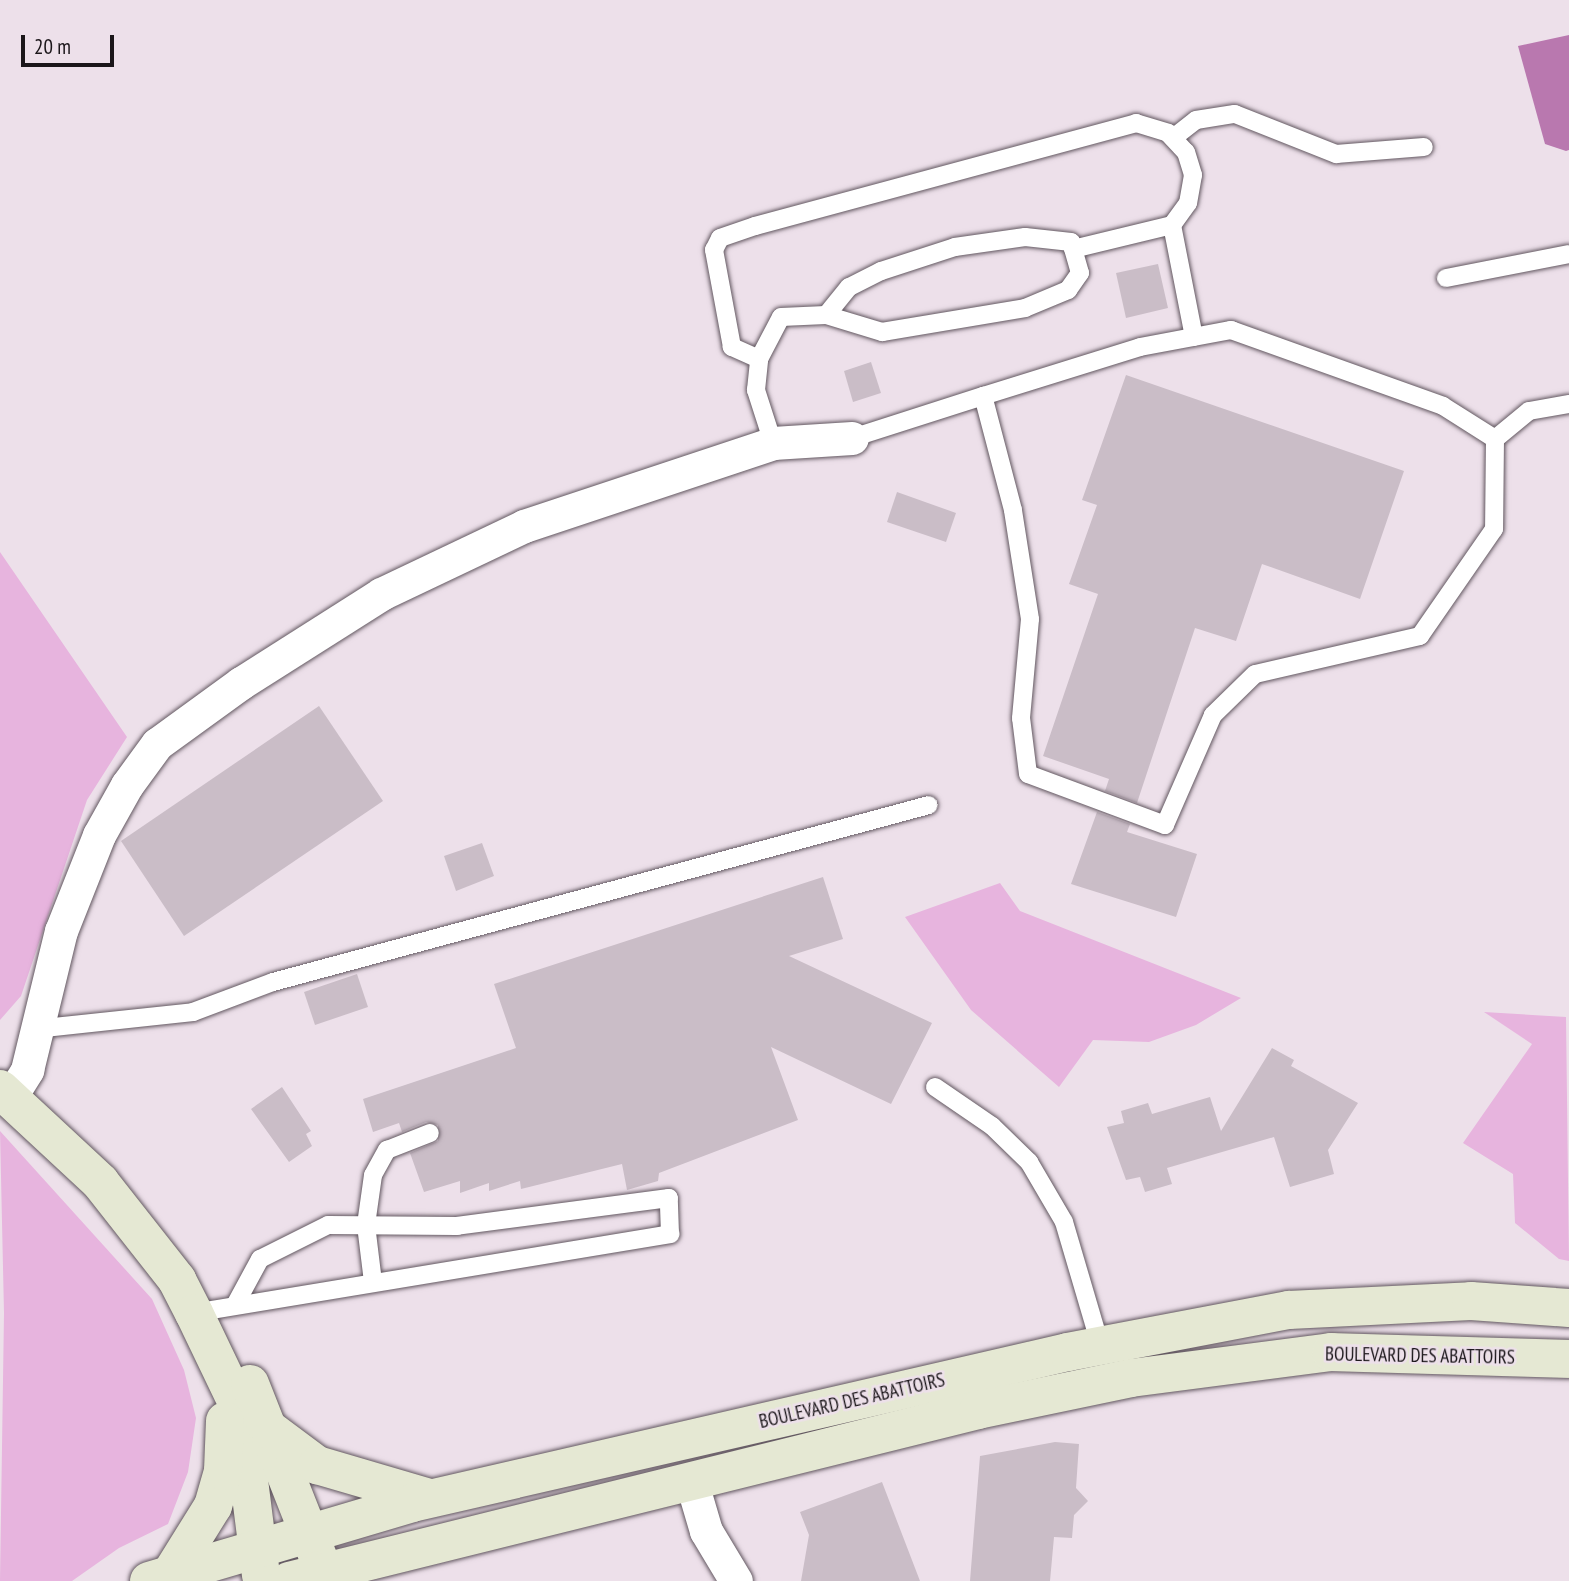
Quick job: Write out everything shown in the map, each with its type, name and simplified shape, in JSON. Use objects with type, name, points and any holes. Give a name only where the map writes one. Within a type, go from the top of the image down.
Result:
[{"type":"street","points":[[259,1566],[240,1409],[177,1280],[100,1182],[5,1093],[27,1070],[35,1028],[61,931],[99,835],[127,785],[157,744],[241,683],[381,594],[524,526],[773,443],[852,438]]},
{"type":"street","name":"BOULEVARD DES ABATTOIRS","points":[[159,1578],[259,1566],[310,1536],[432,1499],[1101,1346],[1289,1310],[1471,1301],[1569,1308]]},
{"type":"street","points":[[194,1313],[229,1340],[270,1430],[310,1536],[313,1578]]},
{"type":"street","name":"BOULEVARD DES ABATTOIRS","points":[[313,1578],[691,1480],[1109,1383],[1331,1352],[1569,1359]]},
{"type":"street","points":[[159,1578],[213,1506],[223,1471],[226,1436],[219,1366]]},
{"type":"street","points":[[270,1430],[317,1465],[367,1484],[432,1499]]},
{"type":"street","points":[[691,1480],[706,1531],[736,1581]]},
{"type":"lane","points":[[1173,138],[1196,121],[1235,114],[1336,154],[1424,148]]},
{"type":"lane","points":[[759,359],[732,347],[715,250],[720,238],[1120,124],[1136,123],[1173,138],[1186,152],[1193,174],[1188,203],[1172,225],[1073,249]]},
{"type":"lane","points":[[1172,225],[1194,337]]},
{"type":"lane","points":[[773,443],[756,390],[759,359],[781,317],[826,315],[883,332],[1025,309],[1068,290],[1080,273],[1071,242],[1024,237],[955,247],[881,271],[849,287],[826,315]]},
{"type":"lane","points":[[1446,278],[1569,254]]},
{"type":"lane","points":[[852,438],[1140,347],[1231,330],[1443,406],[1495,439]]},
{"type":"lane","points":[[983,396],[1013,510],[1030,619],[1021,718],[1028,774],[1165,825],[1213,715],[1255,674],[1420,636],[1494,530],[1495,439],[1529,411],[1569,404]]},
{"type":"lane","points":[[35,1028],[193,1012],[272,982],[929,805]]},
{"type":"lane","points":[[935,1087],[992,1126],[1029,1162],[1065,1222],[1109,1383]]},
{"type":"lane","points":[[373,1282],[366,1225],[373,1175],[387,1150],[430,1133]]},
{"type":"lane","points":[[194,1313],[670,1234],[669,1198],[457,1226],[328,1225],[260,1259],[235,1305]]},
{"type":"shaded area","points":[[1569,35],[1569,150],[1566,151],[1545,144],[1518,46]]},
{"type":"shaded area","points":[[0,552],[127,737],[87,800],[21,996],[0,1020]]},
{"type":"shaded area","points":[[1000,883],[1020,911],[1241,998],[1196,1025],[1149,1042],[1093,1040],[1059,1087],[971,1010],[905,917]]},
{"type":"shaded area","points":[[1484,1012],[1566,1017],[1569,1261],[1559,1259],[1515,1223],[1513,1174],[1463,1143],[1532,1044]]},
{"type":"shaded area","points":[[0,1131],[152,1299],[184,1370],[196,1418],[188,1472],[168,1524],[119,1548],[72,1581],[0,1581],[4,1313]]},
{"type":"building","points":[[1158,264],[1168,308],[1126,318],[1116,273]]},
{"type":"building","points":[[871,362],[881,393],[853,402],[844,371]]},
{"type":"building","points":[[1126,375],[1404,471],[1360,599],[1262,564],[1236,641],[1195,628],[1137,803],[1105,791],[1109,779],[1043,756],[1098,594],[1069,584],[1097,505],[1082,500]]},
{"type":"building","points":[[897,492],[956,513],[946,542],[887,522]]},
{"type":"building","points":[[319,706],[383,801],[184,936],[121,841]]},
{"type":"building","points":[[1097,812],[1130,824],[1127,832],[1197,854],[1176,917],[1071,884]]},
{"type":"building","points":[[482,843],[494,876],[456,891],[444,856]]},
{"type":"building","points":[[823,877],[843,939],[789,956],[932,1023],[891,1104],[771,1047],[798,1120],[659,1173],[658,1181],[627,1190],[622,1164],[521,1189],[520,1181],[489,1191],[489,1183],[460,1193],[460,1181],[424,1192],[410,1153],[438,1141],[438,1125],[426,1122],[402,1132],[399,1123],[373,1132],[363,1099],[516,1048],[494,984]]},
{"type":"building","points":[[357,974],[368,1007],[315,1025],[304,992]]},
{"type":"building","points":[[1272,1048],[1294,1060],[1291,1066],[1358,1103],[1328,1150],[1334,1174],[1290,1187],[1274,1137],[1167,1168],[1172,1184],[1145,1192],[1140,1177],[1126,1180],[1107,1127],[1124,1123],[1121,1111],[1148,1103],[1152,1114],[1210,1097],[1221,1131]]},
{"type":"building","points":[[282,1087],[311,1131],[306,1134],[312,1146],[289,1162],[251,1109]]},
{"type":"building","points":[[1055,1442],[1079,1444],[1076,1488],[1088,1501],[1074,1515],[1072,1538],[1054,1537],[1050,1581],[970,1581],[980,1456]]},
{"type":"building","points":[[882,1482],[920,1581],[801,1581],[809,1535],[800,1512]]}]
